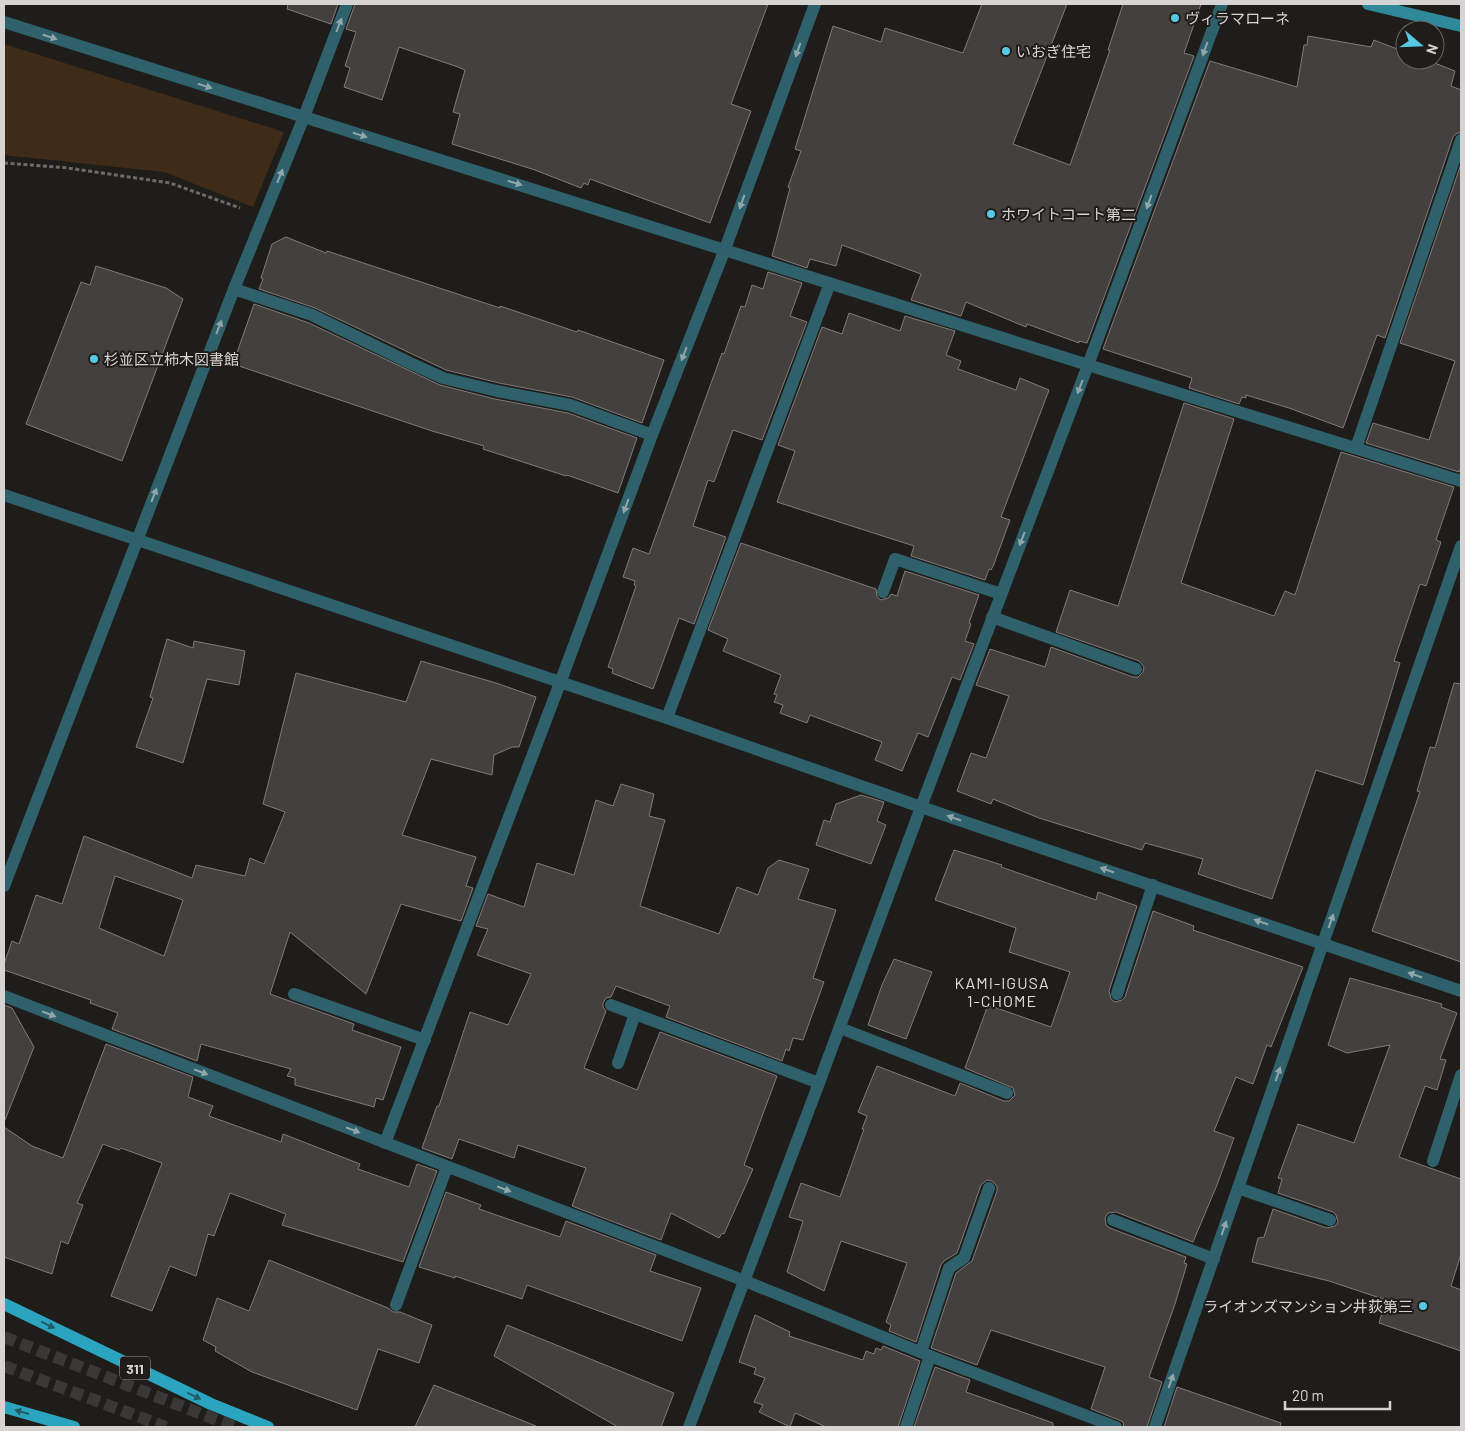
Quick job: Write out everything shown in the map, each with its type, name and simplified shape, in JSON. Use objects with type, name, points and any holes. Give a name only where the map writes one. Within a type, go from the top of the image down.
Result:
[{"type":"main road","name":"311","points":[[4,1304],[211,1404],[268,1427]]},
{"type":"main road","points":[[4,1407],[74,1427]]},
{"type":"street","points":[[4,886],[136,540],[347,4]]},
{"type":"street","points":[[385,1143],[652,435],[725,249],[815,4]]},
{"type":"street","points":[[689,1427],[820,1083],[921,807],[1222,4]]},
{"type":"street","points":[[1368,4],[1461,26]]},
{"type":"street","points":[[4,22],[1088,365],[1461,480]]},
{"type":"street","points":[[1356,448],[1461,140]]},
{"type":"street","points":[[666,718],[830,283]]},
{"type":"street","points":[[234,289],[312,315],[443,378],[496,392],[570,405],[652,435]]},
{"type":"street","points":[[4,495],[666,718],[1461,991]]},
{"type":"street","points":[[1154,1427],[1461,546]]},
{"type":"street","points":[[883,592],[895,559],[1002,594]]},
{"type":"street","points":[[992,617],[1136,669]]},
{"type":"street","points":[[1117,994],[1153,885]]},
{"type":"street","points":[[294,994],[424,1040]]},
{"type":"street","points":[[4,996],[744,1281],[1116,1427]]},
{"type":"street","points":[[611,1005],[820,1083]]},
{"type":"street","points":[[618,1063],[635,1014]]},
{"type":"street","points":[[840,1028],[1007,1093]]},
{"type":"street","points":[[1433,1161],[1461,1075]]},
{"type":"street","points":[[396,1304],[447,1167]]},
{"type":"street","points":[[906,1427],[950,1268],[964,1258],[989,1188]]},
{"type":"street","points":[[1238,1188],[1330,1220]]},
{"type":"street","points":[[1113,1220],[1214,1259]]},
{"type":"path","points":[[4,163],[68,168],[170,183],[264,217]]},
{"type":"shaded area","points":[[4,44],[284,132],[253,207],[164,172],[4,155]]},
{"type":"building","points":[[288,4],[338,4],[331,24],[287,9]]},
{"type":"building","points":[[355,4],[768,4],[731,104],[751,111],[710,223],[590,179],[588,185],[584,183],[581,188],[535,170],[452,144],[460,114],[453,112],[465,70],[458,67],[399,47],[382,100],[344,87],[350,68],[345,66],[356,32],[346,29]]},
{"type":"building","points":[[982,4],[1067,4],[1013,144],[1070,165],[1110,50],[1108,50],[1123,4],[1201,4],[1184,53],[1194,56],[1087,343],[1079,341],[1079,343],[1027,324],[1026,327],[966,302],[961,316],[911,300],[921,274],[842,245],[836,266],[810,259],[807,268],[772,256],[790,188],[788,187],[801,151],[795,149],[833,26],[881,42],[885,28],[963,53]]},
{"type":"building","points":[[1308,36],[1371,47],[1374,40],[1395,48],[1395,70],[1445,70],[1445,67],[1455,71],[1451,86],[1461,90],[1461,132],[1453,137],[1385,338],[1377,335],[1343,428],[1289,408],[1246,395],[1246,398],[1242,397],[1239,404],[1189,388],[1192,378],[1103,349],[1210,61],[1297,87],[1304,45],[1307,45]]},
{"type":"building","points":[[1461,164],[1461,467],[1459,472],[1366,443],[1373,423],[1429,440],[1455,361],[1400,343]]},
{"type":"building","points":[[286,237],[326,253],[327,251],[577,332],[578,330],[664,360],[642,423],[572,397],[499,383],[446,370],[315,308],[259,289],[272,244]]},
{"type":"building","points":[[96,266],[166,288],[183,299],[122,461],[26,424],[81,282],[90,285]]},
{"type":"building","points":[[768,272],[802,283],[790,316],[807,322],[762,440],[733,430],[714,482],[708,480],[693,526],[726,537],[694,624],[679,618],[653,689],[612,673],[613,669],[608,667],[636,586],[634,585],[635,581],[623,577],[633,548],[649,554],[741,306],[745,307],[752,285],[763,289]]},
{"type":"building","points":[[254,304],[309,323],[440,385],[495,399],[568,413],[637,438],[618,493],[483,449],[484,446],[432,431],[233,364]]},
{"type":"building","points":[[849,313],[900,331],[905,316],[955,331],[946,355],[961,361],[958,369],[1016,390],[1020,378],[1049,390],[1001,517],[1010,520],[994,564],[991,570],[989,569],[985,580],[911,556],[914,546],[777,502],[795,451],[778,445],[822,327],[842,334]]},
{"type":"building","points":[[1184,403],[1234,419],[1181,583],[1274,616],[1285,591],[1295,595],[1341,452],[1454,487],[1436,540],[1441,542],[1426,586],[1420,584],[1394,661],[1400,663],[1363,785],[1316,770],[1272,899],[1198,874],[1203,859],[1145,843],[1142,850],[1039,818],[993,799],[991,804],[957,791],[971,753],[986,758],[1009,696],[976,685],[990,649],[1045,667],[1051,647],[1133,677],[1138,677],[1143,672],[1144,667],[1139,661],[1056,632],[1070,590],[1118,606]]},
{"type":"building","points":[[741,543],[876,589],[877,597],[881,600],[888,598],[891,594],[897,596],[905,571],[979,595],[965,641],[974,644],[960,680],[952,677],[928,737],[918,733],[902,771],[875,760],[882,742],[810,715],[807,723],[780,713],[783,705],[774,702],[777,695],[774,694],[781,675],[723,651],[728,639],[708,630]]},
{"type":"building","points":[[167,639],[193,648],[194,641],[245,651],[239,685],[207,679],[183,763],[136,747],[153,698],[150,697]]},
{"type":"building","points":[[421,661],[536,697],[519,747],[512,747],[494,755],[492,775],[431,759],[402,835],[476,857],[466,886],[473,888],[461,921],[401,904],[366,994],[290,932],[270,994],[354,1024],[352,1030],[401,1047],[383,1100],[376,1098],[374,1107],[295,1085],[295,1078],[287,1076],[291,1069],[201,1044],[197,1061],[112,1029],[118,1013],[90,1003],[91,1000],[4,970],[4,964],[12,941],[19,944],[36,895],[62,904],[84,836],[192,878],[196,865],[245,876],[250,858],[264,864],[285,812],[263,804],[296,673],[406,702]],"holes":[[[115,876],[183,900],[164,956],[99,928]]]},
{"type":"building","points":[[1454,683],[1461,684],[1461,962],[1372,931],[1420,792],[1417,791],[1430,747],[1435,748]]},
{"type":"building","points":[[621,784],[654,794],[649,816],[665,820],[640,906],[719,934],[737,887],[758,895],[768,868],[779,860],[809,869],[798,899],[836,910],[813,978],[824,982],[803,1040],[793,1038],[789,1051],[786,1049],[782,1061],[666,1017],[670,1006],[616,986],[611,997],[606,998],[603,1003],[606,1011],[584,1068],[637,1090],[660,1032],[777,1076],[744,1165],[753,1169],[724,1234],[722,1233],[719,1238],[671,1213],[661,1240],[572,1206],[586,1168],[518,1145],[514,1158],[459,1139],[452,1159],[422,1148],[437,1106],[439,1106],[470,1012],[508,1025],[531,974],[477,955],[488,929],[476,926],[488,894],[524,907],[537,863],[574,875],[596,800],[613,806]]},
{"type":"building","points":[[861,795],[884,802],[877,821],[886,825],[871,864],[816,845],[824,820],[830,822],[836,804]]},
{"type":"building","points":[[954,850],[1002,865],[1001,867],[1096,900],[1098,892],[1137,906],[1109,991],[1111,999],[1115,1002],[1125,997],[1153,911],[1194,926],[1193,930],[1303,967],[1271,1047],[1267,1045],[1253,1084],[1236,1077],[1214,1131],[1234,1138],[1193,1242],[1116,1212],[1108,1213],[1105,1218],[1106,1225],[1110,1228],[1186,1257],[1184,1263],[1187,1264],[1175,1304],[1149,1377],[1162,1382],[1147,1427],[1124,1427],[1123,1422],[1091,1409],[1105,1367],[991,1330],[977,1365],[931,1348],[956,1273],[972,1261],[997,1191],[997,1186],[992,1181],[987,1180],[981,1185],[957,1253],[941,1265],[916,1342],[889,1331],[891,1325],[886,1322],[907,1263],[841,1241],[824,1291],[787,1272],[803,1221],[789,1217],[801,1183],[840,1197],[867,1116],[858,1112],[877,1066],[955,1096],[960,1083],[1004,1101],[1009,1101],[1015,1095],[1013,1088],[965,1068],[988,1005],[1051,1027],[1070,972],[1009,952],[1016,928],[935,900]]},
{"type":"building","points":[[894,959],[932,972],[906,1039],[868,1025],[882,985]]},
{"type":"building","points":[[1350,978],[1442,1004],[1441,1007],[1457,1013],[1440,1059],[1446,1060],[1437,1090],[1425,1086],[1399,1157],[1461,1179],[1461,1254],[1451,1286],[1461,1290],[1461,1351],[1379,1323],[1386,1300],[1329,1281],[1252,1262],[1258,1238],[1264,1237],[1273,1209],[1327,1228],[1335,1226],[1338,1222],[1333,1212],[1278,1193],[1282,1179],[1278,1178],[1298,1124],[1354,1143],[1390,1045],[1347,1053],[1328,1045]]},
{"type":"building","points":[[4,1005],[12,1008],[34,1047],[5,1120],[4,1120]]},
{"type":"building","points":[[106,1044],[193,1077],[188,1097],[213,1106],[209,1116],[281,1142],[283,1134],[360,1164],[358,1169],[409,1187],[417,1164],[437,1171],[403,1262],[282,1225],[286,1214],[230,1193],[214,1236],[208,1234],[196,1276],[170,1266],[152,1311],[111,1296],[162,1163],[121,1148],[119,1150],[103,1144],[77,1203],[83,1205],[68,1244],[61,1241],[52,1274],[4,1257],[4,1127],[32,1146],[63,1158]]},
{"type":"building","points":[[446,1192],[481,1205],[479,1209],[560,1237],[566,1221],[656,1255],[650,1271],[701,1288],[682,1341],[527,1285],[522,1299],[455,1276],[455,1278],[419,1267]]},
{"type":"building","points":[[269,1260],[388,1308],[393,1312],[400,1312],[432,1325],[419,1363],[378,1349],[357,1410],[252,1372],[215,1351],[216,1347],[203,1340],[217,1298],[249,1311]]},
{"type":"building","points":[[755,1315],[790,1332],[789,1336],[863,1360],[866,1351],[874,1354],[876,1348],[881,1350],[883,1346],[920,1361],[898,1427],[826,1427],[795,1413],[790,1427],[759,1412],[763,1405],[754,1402],[765,1378],[754,1374],[756,1368],[739,1362]]},
{"type":"building","points":[[507,1325],[674,1393],[661,1427],[618,1427],[494,1356]]},
{"type":"building","points":[[935,1367],[970,1380],[966,1392],[1053,1423],[1053,1427],[914,1427]]},
{"type":"building","points":[[434,1385],[536,1426],[536,1427],[415,1427]]},
{"type":"building","points":[[1177,1387],[1281,1423],[1280,1427],[1164,1427]]},
{"type":"tunnel","points":[[4,1337],[235,1427]]},
{"type":"tunnel","points":[[4,1366],[166,1427]]},
{"type":"place","name":"ヴィラマローネ","points":[[1175,18]]},
{"type":"place","name":"いおぎ住宅","points":[[1006,51]]},
{"type":"place","name":"ホワイトコート第二","points":[[991,214]]},
{"type":"place","name":"杉並区立柿木図書館","points":[[94,359]]},
{"type":"place","name":"ライオンズマンション井荻第三","points":[[1423,1306]]},
{"type":"district","name":"KAMI-IGUSA 1-CHOME","points":[[1002,991]]}]
